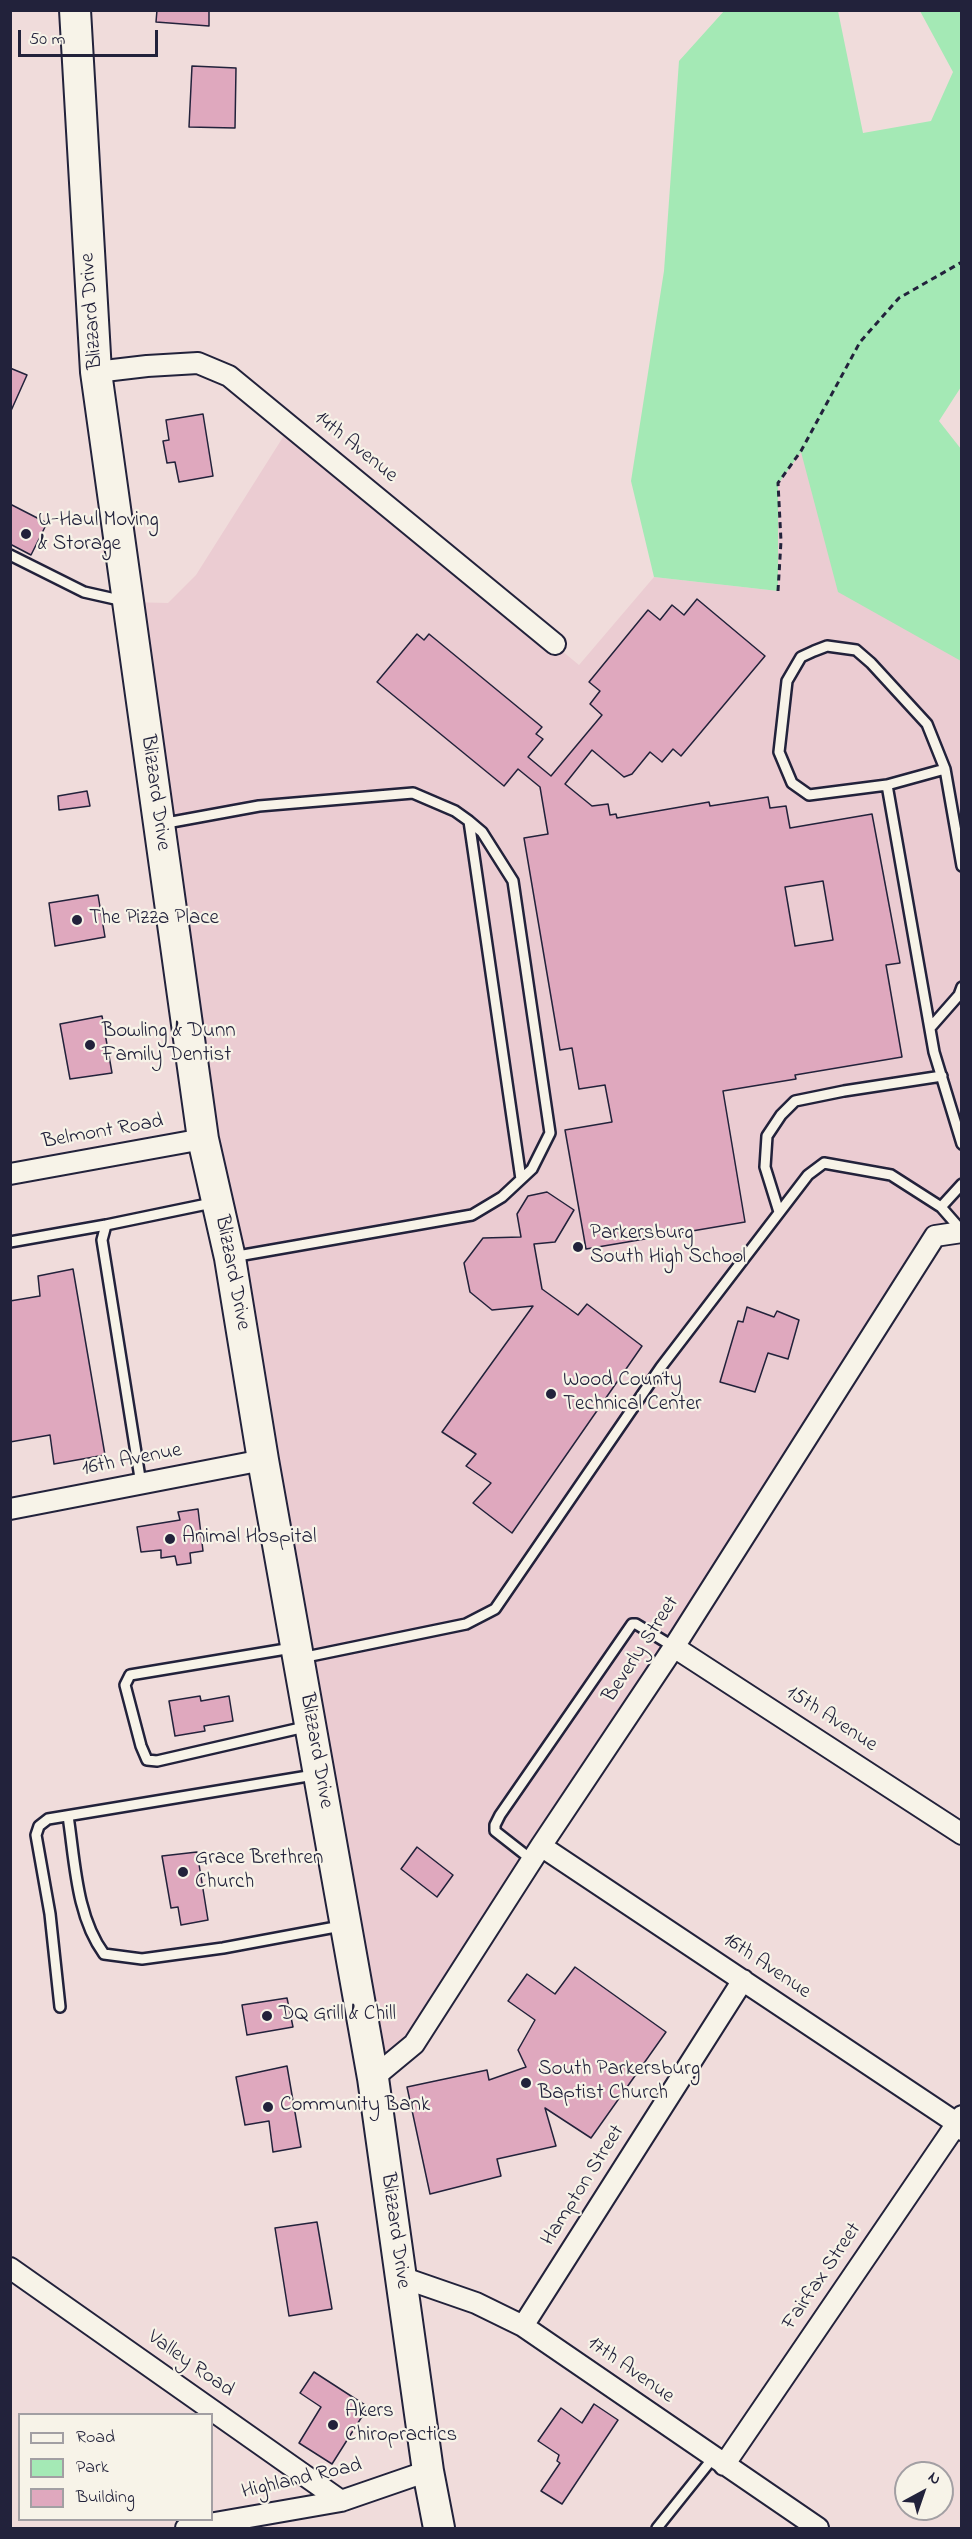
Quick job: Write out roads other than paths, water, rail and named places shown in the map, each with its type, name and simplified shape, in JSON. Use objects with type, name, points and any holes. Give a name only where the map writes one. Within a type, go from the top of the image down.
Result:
[{"type":"main road","name":"Blizzard Drive","points":[[75,10],[96,372],[203,1139],[230,1257],[263,1460],[373,2078],[428,2471],[439,2529]]},
{"type":"street","name":"14th Avenue","points":[[96,372],[198,363],[229,376],[555,644]]},
{"type":"street","name":"Belmont Road","points":[[10,1174],[203,1139]]},
{"type":"street","name":"Beverly Street","points":[[373,2078],[414,2044],[674,1647],[935,1236],[962,1232]]},
{"type":"street","name":"16th Avenue","points":[[10,1509],[263,1460]]},
{"type":"street","name":"15th Avenue","points":[[674,1647],[962,1834]]},
{"type":"street","name":"16th Avenue","points":[[537,1853],[743,1980],[960,2123]]},
{"type":"street","name":"Hampton Street","points":[[523,2326],[743,1980]]},
{"type":"street","name":"Fairfax Street","points":[[718,2461],[960,2123]]},
{"type":"street","name":"Valley Road","points":[[10,2268],[341,2501]]},
{"type":"street","name":"17th Avenue","points":[[401,2277],[476,2303],[523,2326],[818,2529]]},
{"type":"street","name":"Highland Road","points":[[186,2529],[341,2501],[428,2471]]},
{"type":"lane","points":[[10,555],[84,592],[128,602]]},
{"type":"lane","points":[[945,768],[887,785],[810,795],[792,783],[779,752],[787,681],[801,657],[827,646],[856,650],[871,663],[927,724],[945,768],[962,866]]},
{"type":"lane","points":[[887,785],[930,1028],[962,1144]]},
{"type":"lane","points":[[159,824],[259,806],[413,793],[456,811],[482,832],[513,881],[550,1133],[532,1169],[502,1197],[472,1215],[230,1257]]},
{"type":"lane","points":[[469,821],[521,1179]]},
{"type":"lane","points":[[930,1028],[959,995],[962,987]]},
{"type":"lane","points":[[779,1212],[765,1167],[767,1136],[781,1115],[795,1101],[942,1076]]},
{"type":"lane","points":[[310,1726],[157,1761],[147,1760],[141,1746],[125,1685],[130,1676],[297,1653],[466,1624],[495,1609],[661,1367],[808,1175],[824,1163],[891,1175],[941,1207],[962,1232]]},
{"type":"lane","points":[[941,1207],[962,1184]]},
{"type":"lane","points":[[10,1242],[106,1226],[217,1201]]},
{"type":"lane","points":[[106,1226],[102,1239],[141,1484]]},
{"type":"lane","points":[[537,1853],[495,1831],[495,1825],[632,1624],[636,1624],[674,1647]]},
{"type":"lane","points":[[60,2007],[50,1914],[36,1835],[39,1826],[48,1820],[68,1816],[319,1774]]},
{"type":"lane","points":[[68,1816],[78,1882],[91,1937],[104,1954],[141,1959],[223,1948],[346,1925]]},
{"type":"lane","points":[[657,2529],[718,2461]]},
{"type":"place","name":"U-Haul Moving & Storage","points":[[26,534]]},
{"type":"place","name":"The Pizza Place","points":[[77,920]]},
{"type":"place","name":"Bowling & Dunn Family Dentist","points":[[90,1045]]},
{"type":"place","name":"Parkersburg South High School","points":[[578,1247]]},
{"type":"place","name":"Wood County Technical Center","points":[[551,1394]]},
{"type":"place","name":"Animal Hospital","points":[[170,1539]]},
{"type":"place","name":"Grace Brethren Church","points":[[183,1872]]},
{"type":"place","name":"DQ Grill & Chill","points":[[267,2016]]},
{"type":"place","name":"South Parkersburg Baptist Church","points":[[526,2083]]},
{"type":"place","name":"Community Bank","points":[[268,2107]]},
{"type":"place","name":"Akers Chiropractics","points":[[333,2425]]}]
